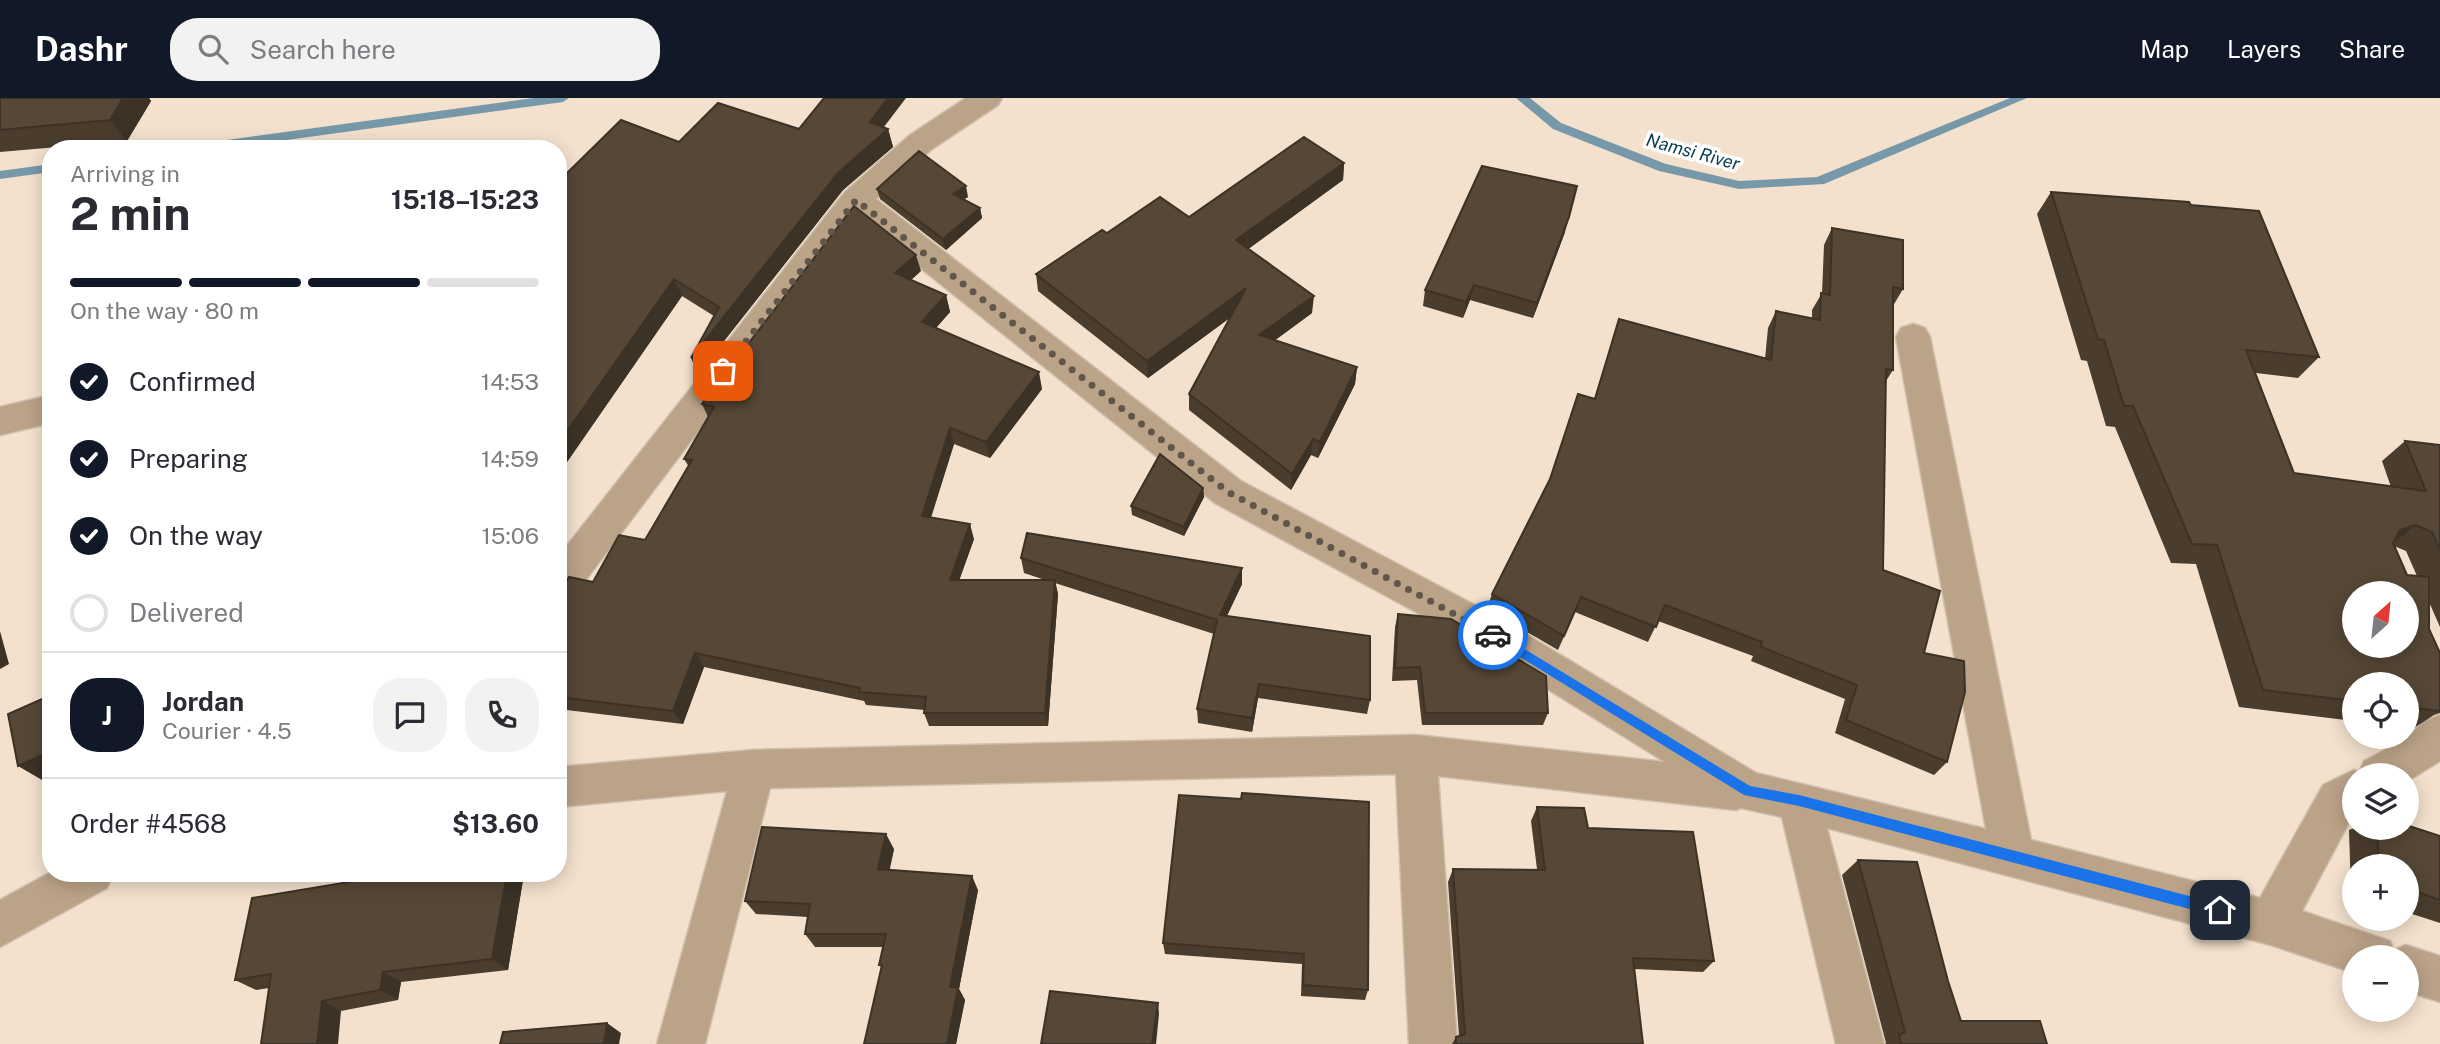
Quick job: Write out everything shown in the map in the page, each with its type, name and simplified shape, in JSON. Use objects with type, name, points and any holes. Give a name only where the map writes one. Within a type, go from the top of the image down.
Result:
[{"type":"street","points":[[567,574],[856,200],[921,142],[987,98]]},
{"type":"street","points":[[856,200],[1228,492],[1487,631],[1748,791]]},
{"type":"street","points":[[1913,337],[2013,858]]},
{"type":"street","points":[[0,421],[42,411]]},
{"type":"street","points":[[2400,763],[2419,752],[2440,734]]},
{"type":"street","points":[[1416,754],[1433,1044]]},
{"type":"street","points":[[567,786],[754,769],[1416,754],[1748,791],[1799,800],[2013,858],[2272,923],[2342,946]]},
{"type":"street","points":[[681,1044],[754,769]]},
{"type":"street","points":[[2272,923],[2338,799],[2342,797]]},
{"type":"street","points":[[1799,800],[1860,1044]]},
{"type":"street","points":[[0,925],[75,882]]},
{"type":"street","points":[[2419,972],[2440,979]]},
{"type":"building","points":[[0,98],[123,98],[110,120],[0,130]]},
{"type":"building","points":[[824,98],[888,98],[870,122],[888,129],[838,173],[691,358],[719,307],[674,279],[567,431],[567,173],[621,120],[679,142],[718,103],[799,129]]},
{"type":"building","points":[[1304,137],[1344,163],[1236,240],[1314,296],[1259,335],[1357,367],[1320,442],[1313,439],[1292,474],[1189,394],[1246,288],[1147,361],[1036,274],[1102,230],[1107,233],[1160,197],[1189,217]]},
{"type":"building","points":[[919,151],[966,186],[953,194],[980,208],[943,239],[877,189]]},
{"type":"building","points":[[1482,166],[1577,186],[1569,217],[1537,303],[1474,285],[1466,302],[1425,290]]},
{"type":"building","points":[[2051,192],[2189,202],[2191,205],[2259,211],[2319,357],[2246,350],[2294,473],[2426,491],[2405,441],[2440,445],[2440,550],[2432,532],[2416,525],[2400,530],[2393,543],[2407,575],[2429,577],[2429,629],[2440,653],[2440,711],[2419,709],[2419,672],[2342,672],[2342,700],[2263,690],[2217,545],[2192,544],[2133,406],[2124,406],[2104,340],[2098,339]]},
{"type":"building","points":[[854,206],[916,255],[895,273],[946,295],[922,322],[1039,372],[986,442],[950,428],[922,516],[970,524],[950,580],[1055,580],[1045,713],[924,713],[926,697],[859,692],[860,688],[695,653],[673,711],[567,698],[567,580],[569,577],[593,582],[619,535],[645,540],[692,460],[684,459],[714,407],[702,404]]},
{"type":"building","points":[[1832,228],[1903,240],[1903,289],[1893,287],[1893,370],[1886,369],[1883,570],[1940,591],[1924,653],[1964,661],[1965,692],[1947,762],[1846,720],[1857,685],[1761,647],[1762,642],[1665,605],[1656,627],[1581,597],[1564,636],[1492,594],[1550,479],[1578,394],[1595,399],[1619,319],[1771,360],[1776,311],[1820,320],[1821,293],[1830,295]]},
{"type":"building","points":[[1160,454],[1203,488],[1184,527],[1131,506]]},
{"type":"building","points":[[1027,533],[1242,568],[1220,615],[1370,636],[1370,700],[1259,684],[1252,718],[1197,709],[1217,620],[1021,558]]},
{"type":"building","points":[[1398,614],[1451,619],[1546,676],[1548,713],[1425,713],[1420,667],[1395,668]]},
{"type":"building","points":[[42,699],[42,755],[18,766],[8,714]]},
{"type":"building","points":[[1242,793],[1369,802],[1368,990],[1303,985],[1304,954],[1163,943],[1179,795],[1241,799]]},
{"type":"building","points":[[1537,807],[1584,808],[1588,828],[1693,832],[1714,961],[1633,958],[1643,1044],[1456,1044],[1456,1037],[1465,1034],[1453,869],[1545,870]]},
{"type":"building","points":[[762,827],[886,834],[878,869],[972,876],[950,987],[958,988],[947,1044],[864,1044],[882,965],[879,965],[886,934],[805,934],[810,904],[745,901]]},
{"type":"building","points":[[2419,829],[2440,836],[2440,900],[2419,893],[2419,854],[2378,854],[2378,840],[2419,840]]},
{"type":"building","points":[[1858,860],[1917,862],[1961,1021],[2040,1021],[2047,1044],[1901,1044],[1899,1035],[1905,1032]]},
{"type":"building","points":[[349,882],[505,882],[492,959],[383,972],[380,990],[322,1001],[317,1044],[261,1044],[271,974],[235,980],[252,898]]},
{"type":"building","points":[[1050,991],[1158,1003],[1152,1044],[1041,1044]]},
{"type":"building","points":[[607,1023],[604,1044],[500,1044],[503,1032]]},
{"type":"waterway","name":"Namsi River","points":[[256,140],[563,98]]},
{"type":"waterway","name":"Namsi River","points":[[1522,98],[1557,126],[1663,168],[1739,185],[1819,181],[2021,98]]},
{"type":"waterway","name":"Namsi River","points":[[0,175],[42,169]]},
{"type":"way so far","points":[[723,371],[856,200],[1228,492],[1493,635]]},
{"type":"route","points":[[1493,635],[1748,791],[1799,800],[2220,910]]}]
